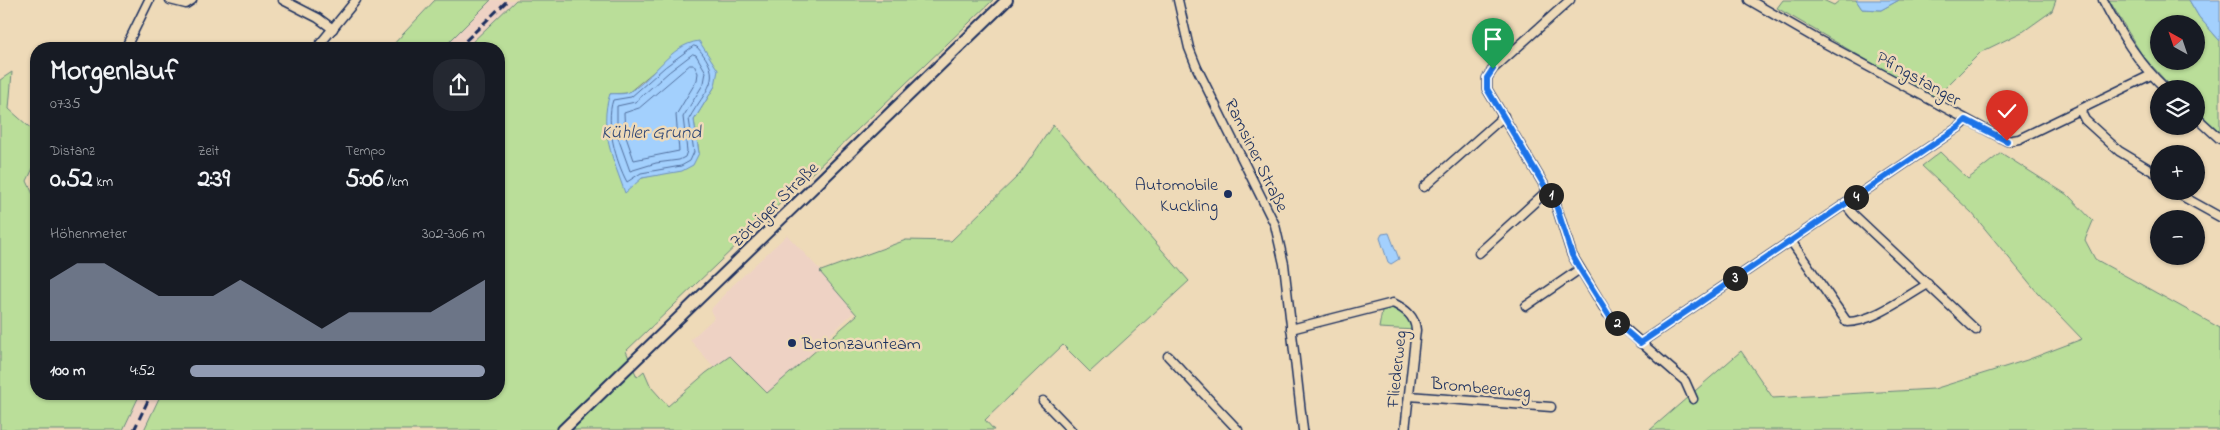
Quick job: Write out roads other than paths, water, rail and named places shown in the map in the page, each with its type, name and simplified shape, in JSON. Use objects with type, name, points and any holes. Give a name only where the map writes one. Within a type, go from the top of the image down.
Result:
[{"type":"street","points":[[128,42],[149,0]]},
{"type":"street","points":[[170,0],[186,4],[192,0]]},
{"type":"street","points":[[283,0],[318,18],[333,29]]},
{"type":"street","points":[[322,42],[356,0]]},
{"type":"street","name":"Zörbiger Straße","points":[[563,430],[1007,0]]},
{"type":"street","name":"Ramsiner Straße","points":[[1178,0],[1189,48],[1197,68],[1275,225],[1284,264],[1302,430]]},
{"type":"street","points":[[1570,0],[1489,74],[1487,89],[1548,190],[1560,213],[1572,255],[1610,317],[1685,381],[1693,399]]},
{"type":"street","name":"Pfingstanger","points":[[1640,343],[1959,127],[1966,120],[1814,38],[1749,0]]},
{"type":"street","points":[[2103,0],[2122,35],[2156,80]]},
{"type":"street","points":[[1966,120],[2002,139],[2011,141],[2151,75]]},
{"type":"street","points":[[2080,110],[2085,120],[2119,151],[2150,169]]},
{"type":"street","points":[[1424,187],[1504,116]]},
{"type":"street","points":[[2205,125],[2220,139]]},
{"type":"street","points":[[1479,253],[1548,190]]},
{"type":"street","points":[[2189,200],[2220,217]]},
{"type":"street","points":[[1845,204],[1852,214],[1976,330]]},
{"type":"street","points":[[1791,241],[1847,322],[1858,322],[1928,284]]},
{"type":"street","points":[[1526,306],[1580,269]]},
{"type":"street","name":"Fliederweg","points":[[1291,328],[1392,303],[1411,315],[1415,322],[1416,330],[1405,430]]},
{"type":"street","points":[[1168,356],[1238,430]]},
{"type":"street","name":"Brombeerweg","points":[[1409,396],[1552,408]]},
{"type":"street","points":[[1042,401],[1071,430]]},
{"type":"water","points":[[1856,0],[1899,0],[1881,10],[1862,9]]},
{"type":"water","points":[[2189,0],[2220,0],[2220,41],[2205,24],[2205,15],[2198,15]]},
{"type":"water","name":"Kühler Grund","points":[[699,41],[718,70],[715,86],[694,120],[699,153],[693,165],[682,171],[642,178],[625,193],[612,157],[607,132],[606,119],[610,94],[629,92],[646,79],[670,55],[688,44]]},
{"type":"water","points":[[1389,233],[1399,259],[1391,264],[1388,262],[1380,238],[1382,234]]},
{"type":"railway","points":[[464,42],[508,0]]},
{"type":"railway","points":[[134,430],[148,400]]},
{"type":"place","name":"Automobile Kuckling","points":[[1228,194]]},
{"type":"place","name":"Betonzaunteam","points":[[792,343]]}]
